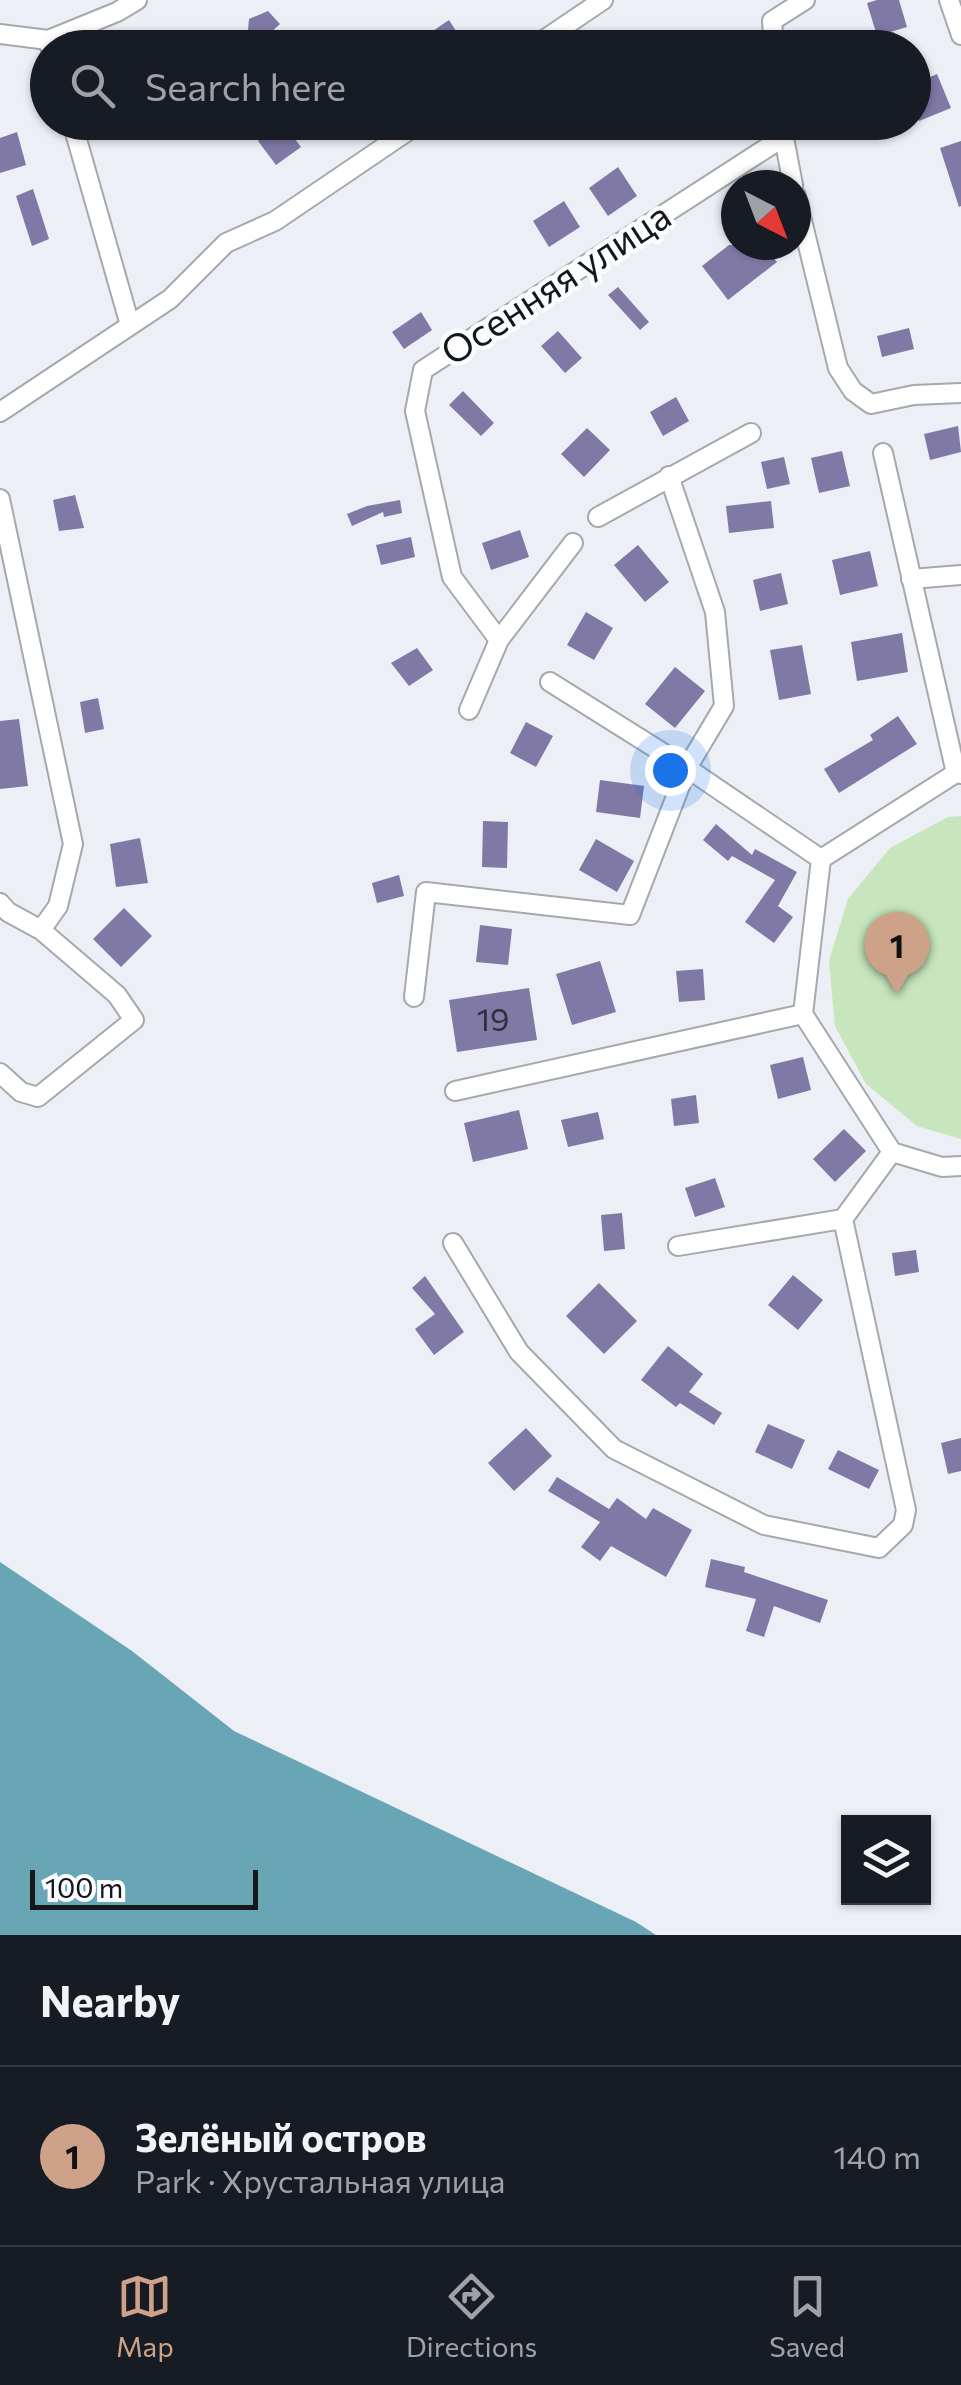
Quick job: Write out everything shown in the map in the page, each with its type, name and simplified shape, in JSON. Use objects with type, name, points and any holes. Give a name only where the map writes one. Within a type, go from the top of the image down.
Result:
[{"type":"street","points":[[79,30],[137,0]]},
{"type":"street","points":[[559,30],[603,0]]},
{"type":"street","points":[[773,30],[772,22],[805,0]]},
{"type":"street","points":[[950,0],[961,35]]},
{"type":"street","points":[[0,34],[30,40]]},
{"type":"street","points":[[77,140],[130,325]]},
{"type":"street","points":[[0,412],[170,299],[226,243],[275,220],[394,140]]},
{"type":"street","name":"Осенняя улица","points":[[499,640],[452,577],[415,411],[423,370],[766,140]]},
{"type":"street","points":[[783,140],[790,170]]},
{"type":"street","points":[[811,257],[838,368],[852,391],[870,404],[961,393]]},
{"type":"street","points":[[598,517],[751,433]]},
{"type":"street","points":[[821,859],[959,774],[883,453]]},
{"type":"street","points":[[414,996],[426,892],[630,915],[687,768],[724,706],[715,612],[669,476]]},
{"type":"street","points":[[0,499],[73,844],[58,906],[41,930]]},
{"type":"street","points":[[469,710],[499,640],[573,543]]},
{"type":"street","points":[[911,578],[961,575]]},
{"type":"street","points":[[550,682],[821,859]]},
{"type":"street","points":[[821,859],[803,1014],[892,1152],[942,1166],[961,1166]]},
{"type":"street","points":[[0,1074],[21,1092],[38,1097],[134,1020],[117,995],[41,930],[4,907]]},
{"type":"street","points":[[455,1091],[803,1014]]},
{"type":"street","points":[[678,1246],[843,1219],[892,1152]]},
{"type":"street","points":[[453,1243],[519,1352],[614,1448],[764,1525],[879,1548],[903,1524],[906,1510],[843,1219]]},
{"type":"green space","points":[[961,816],[961,1139],[917,1126],[866,1084],[835,1026],[829,961],[848,899],[890,848],[948,817]]},
{"type":"water","points":[[0,1562],[132,1651],[234,1731],[656,1935],[0,1935]]},
{"type":"building","points":[[899,0],[907,27],[875,30],[867,3]]},
{"type":"building","points":[[268,11],[280,24],[274,30],[248,30],[249,19]]},
{"type":"building","points":[[449,20],[455,30],[434,30]]},
{"type":"building","points":[[937,74],[951,108],[931,116],[931,77]]},
{"type":"building","points":[[17,132],[26,165],[0,173],[0,138]]},
{"type":"building","points":[[296,140],[301,147],[276,165],[258,141]]},
{"type":"building","points":[[961,141],[961,206],[959,207],[940,148]]},
{"type":"building","points":[[618,167],[637,196],[608,216],[589,188]]},
{"type":"building","points":[[33,189],[49,239],[32,246],[16,196]]},
{"type":"building","points":[[564,201],[580,227],[549,247],[533,221]]},
{"type":"building","points":[[721,251],[721,260],[777,262],[728,300],[702,266]]},
{"type":"building","points":[[618,287],[649,322],[640,330],[608,295]]},
{"type":"building","points":[[421,312],[432,330],[404,349],[392,332]]},
{"type":"building","points":[[909,328],[914,349],[882,357],[877,336]]},
{"type":"building","points":[[558,331],[582,358],[565,373],[541,346]]},
{"type":"building","points":[[463,391],[494,423],[481,436],[449,405]]},
{"type":"building","points":[[676,397],[689,421],[663,436],[650,412]]},
{"type":"building","points":[[958,426],[961,452],[930,460],[924,434]]},
{"type":"building","points":[[587,428],[610,450],[584,477],[561,454]]},
{"type":"building","points":[[842,451],[850,486],[819,493],[811,458]]},
{"type":"building","points":[[784,457],[790,484],[767,489],[761,462]]},
{"type":"building","points":[[75,495],[84,528],[59,531],[53,500]]},
{"type":"building","points":[[400,500],[402,513],[384,517],[383,512],[352,526],[347,514],[367,506]]},
{"type":"building","points":[[771,501],[774,528],[729,533],[726,506]]},
{"type":"building","points":[[520,530],[529,557],[491,570],[482,543]]},
{"type":"building","points":[[411,537],[415,557],[381,565],[376,545]]},
{"type":"building","points":[[638,545],[669,582],[645,602],[614,565]]},
{"type":"building","points":[[870,551],[878,586],[840,595],[832,560]]},
{"type":"building","points":[[781,573],[788,604],[760,611],[753,580]]},
{"type":"building","points":[[586,612],[613,628],[594,660],[567,645]]},
{"type":"building","points":[[902,633],[908,672],[857,681],[851,642]]},
{"type":"building","points":[[802,645],[811,694],[779,700],[770,650]]},
{"type":"building","points":[[417,648],[433,670],[409,686],[391,663]]},
{"type":"building","points":[[675,667],[705,691],[675,728],[645,704]]},
{"type":"building","points":[[98,698],[104,729],[85,733],[80,702]]},
{"type":"building","points":[[898,716],[917,744],[839,793],[824,769],[873,740],[870,735]]},
{"type":"building","points":[[19,719],[28,786],[0,789],[0,721]]},
{"type":"building","points":[[526,722],[553,736],[536,767],[510,753]]},
{"type":"building","points":[[600,780],[644,786],[640,818],[596,812]]},
{"type":"building","points":[[483,821],[508,822],[507,868],[482,867]]},
{"type":"building","points":[[716,824],[752,855],[755,849],[797,872],[778,906],[793,917],[774,943],[745,922],[775,880],[732,856],[728,861],[703,840]]},
{"type":"building","points":[[140,838],[148,883],[116,887],[110,844]]},
{"type":"building","points":[[596,839],[634,861],[617,892],[579,870]]},
{"type":"building","points":[[399,875],[404,896],[377,903],[372,883]]},
{"type":"building","points":[[124,908],[152,936],[121,967],[93,939]]},
{"type":"building","points":[[480,925],[512,929],[508,965],[476,962]]},
{"type":"building","points":[[600,961],[616,1012],[572,1025],[556,974]]},
{"type":"building","points":[[703,969],[705,1000],[679,1002],[676,971]]},
{"type":"building","points":[[529,988],[537,1040],[457,1052],[449,1000]]},
{"type":"building","points":[[803,1057],[811,1090],[778,1099],[770,1065]]},
{"type":"building","points":[[696,1095],[699,1123],[674,1126],[671,1099]]},
{"type":"building","points":[[519,1110],[528,1149],[473,1162],[464,1123]]},
{"type":"building","points":[[598,1112],[604,1139],[568,1147],[561,1120]]},
{"type":"building","points":[[844,1129],[866,1151],[835,1182],[813,1159]]},
{"type":"building","points":[[715,1178],[725,1207],[695,1217],[685,1188]]},
{"type":"building","points":[[622,1213],[625,1249],[604,1251],[601,1215]]},
{"type":"building","points":[[916,1250],[919,1272],[895,1276],[892,1253]]},
{"type":"building","points":[[793,1275],[823,1300],[798,1330],[768,1305]]},
{"type":"building","points":[[425,1276],[464,1332],[434,1355],[415,1329],[435,1314],[412,1288]]},
{"type":"building","points":[[599,1283],[637,1321],[604,1354],[566,1316]]},
{"type":"building","points":[[668,1346],[703,1374],[689,1392],[722,1413],[714,1425],[680,1403],[676,1407],[641,1380]]},
{"type":"building","points":[[768,1424],[805,1440],[792,1469],[755,1452]]},
{"type":"building","points":[[526,1428],[552,1456],[514,1491],[488,1463]]},
{"type":"building","points":[[961,1438],[961,1471],[948,1474],[941,1443]]},
{"type":"building","points":[[838,1450],[879,1470],[869,1489],[828,1469]]},
{"type":"building","points":[[557,1477],[609,1509],[617,1498],[646,1519],[653,1508],[692,1530],[666,1577],[611,1546],[600,1561],[581,1547],[600,1522],[548,1491]]},
{"type":"building","points":[[711,1559],[745,1567],[744,1572],[828,1600],[820,1623],[774,1606],[764,1637],[746,1631],[756,1599],[705,1587]]},
{"type":"place","name":"Зелёный остров","points":[[897,994]]}]
